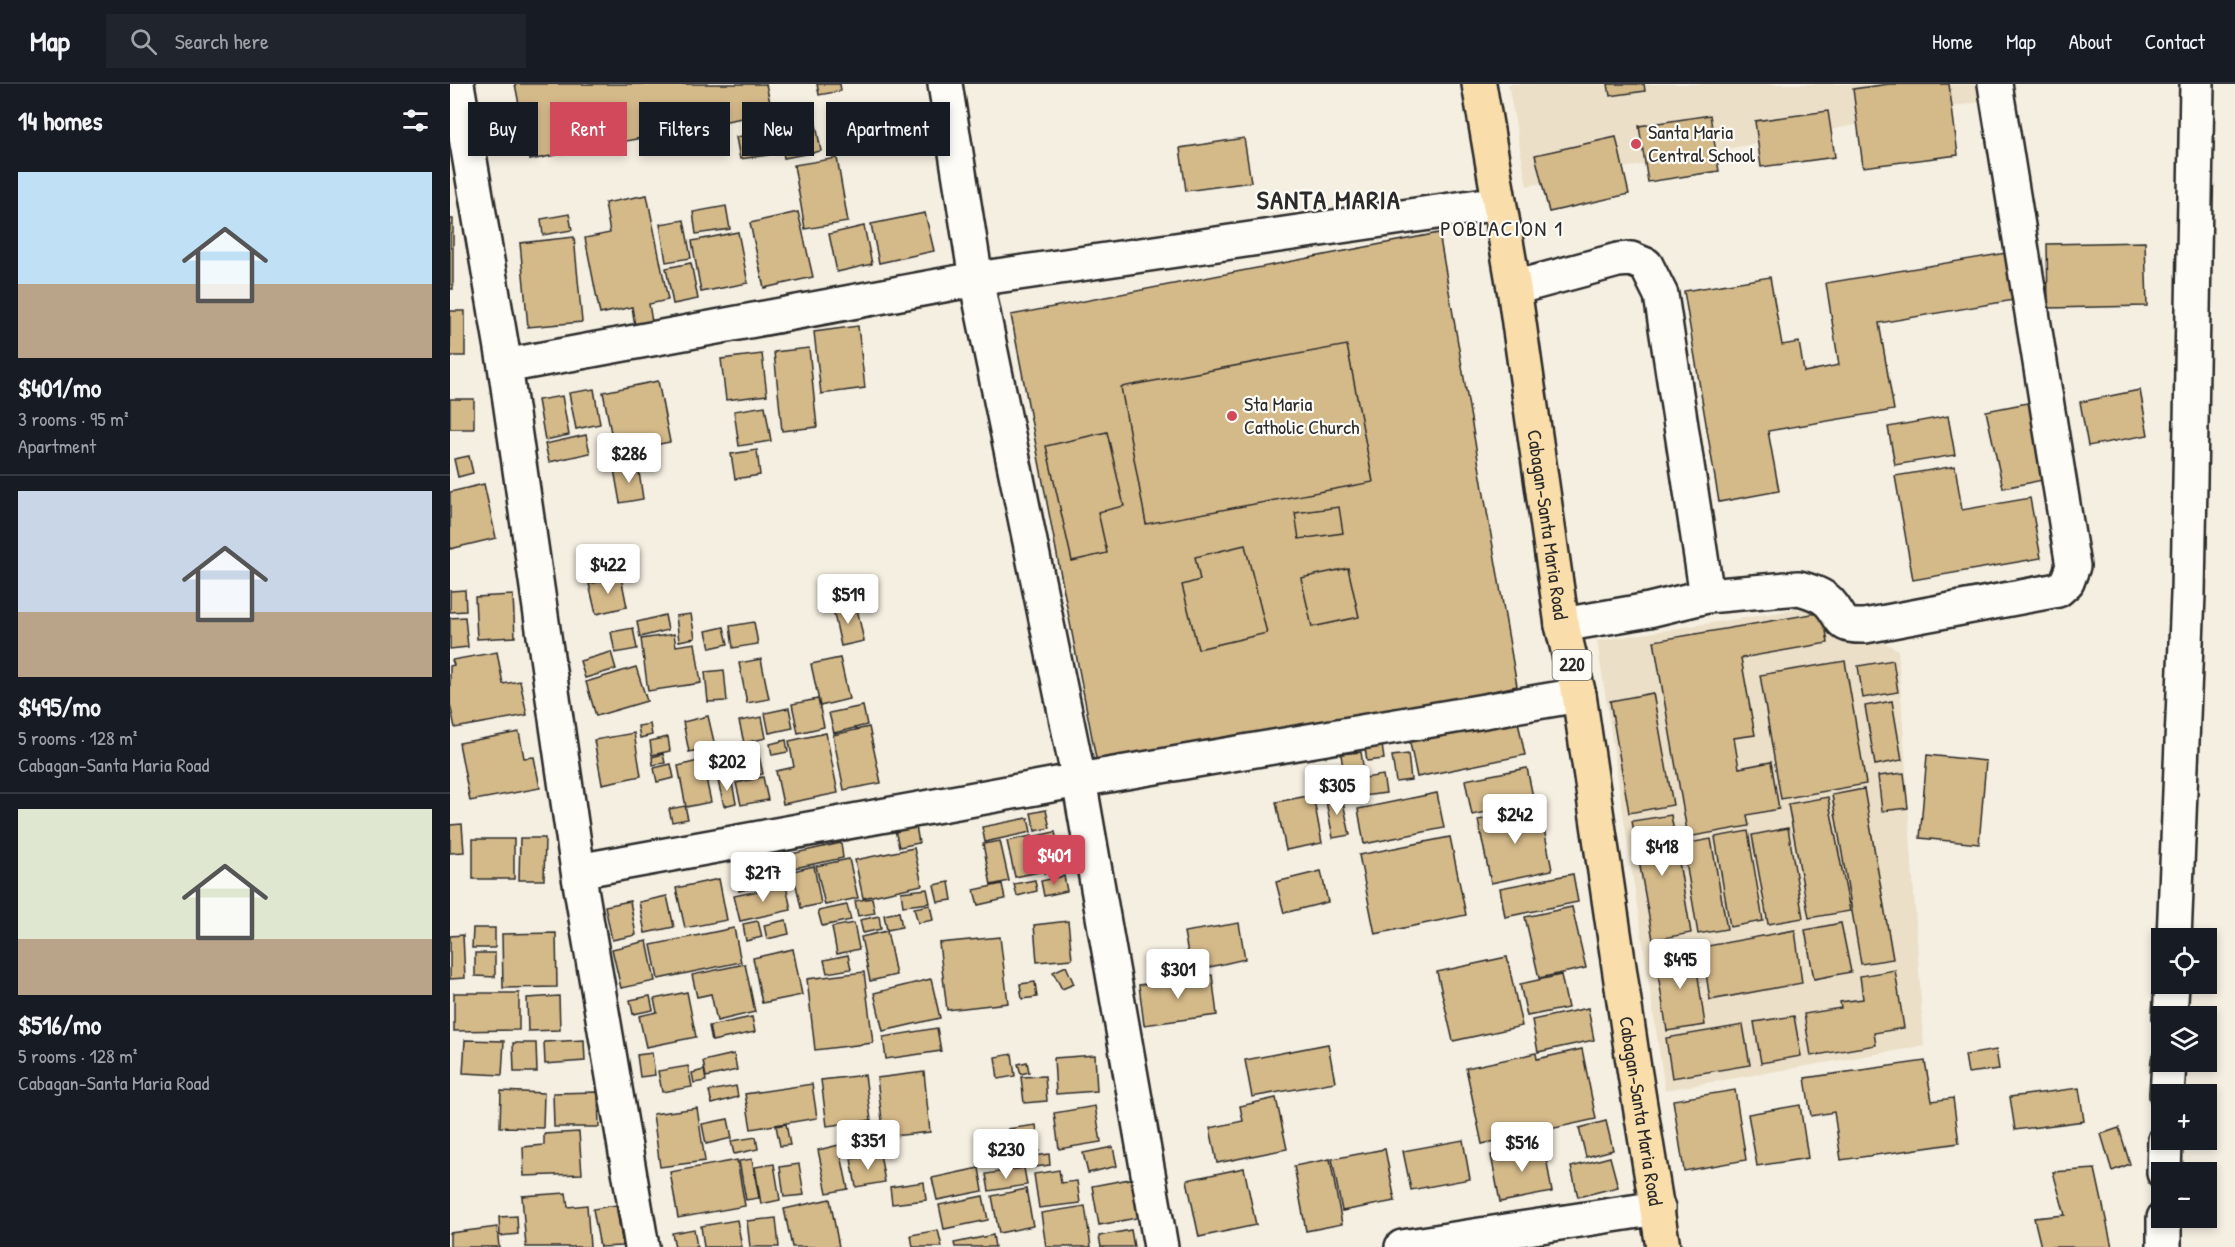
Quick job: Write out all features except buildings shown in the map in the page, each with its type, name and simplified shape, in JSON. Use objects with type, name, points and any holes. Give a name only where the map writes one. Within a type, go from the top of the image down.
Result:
[{"type":"main road","name":"Cabagan-Santa Maria Road","points":[[1479,84],[1514,288],[1563,625],[1579,695],[1633,1062],[1663,1247]]},
{"type":"street","points":[[457,84],[505,366],[578,871],[642,1247]]},
{"type":"street","points":[[945,84],[976,279],[1079,780],[1161,1247]]},
{"type":"street","points":[[1563,625],[1649,610],[1707,596],[1799,588],[1813,592],[1828,601],[1841,620],[1850,627],[2058,590],[2067,582],[2073,566],[1995,84]]},
{"type":"street","points":[[2174,928],[2188,594],[2198,84]]},
{"type":"street","points":[[505,366],[976,279],[1499,203]]},
{"type":"street","points":[[1514,288],[1618,260],[1638,260],[1647,265],[1661,295],[1707,596]]},
{"type":"street","points":[[578,871],[1079,780],[1579,695]]},
{"type":"street","points":[[1402,1247],[1658,1208]]},
{"type":"street","points":[[2164,1228],[2164,1247]]},
{"type":"shaded area","name":"Santa Maria Central School","points":[[1508,84],[1975,84],[1979,102],[1527,186]]},
{"type":"shaded area","points":[[1818,606],[1898,650],[1924,1046],[1665,1090],[1597,641]]},
{"type":"place","name":"Santa Maria Central School","points":[[1636,144]]},
{"type":"place","name":"Sta Maria Catholic Church","points":[[1232,416]]},
{"type":"district","name":"SANTA MARIA","points":[[1329,200]]},
{"type":"district","name":"POBLACION 1","points":[[1502,228]]}]
